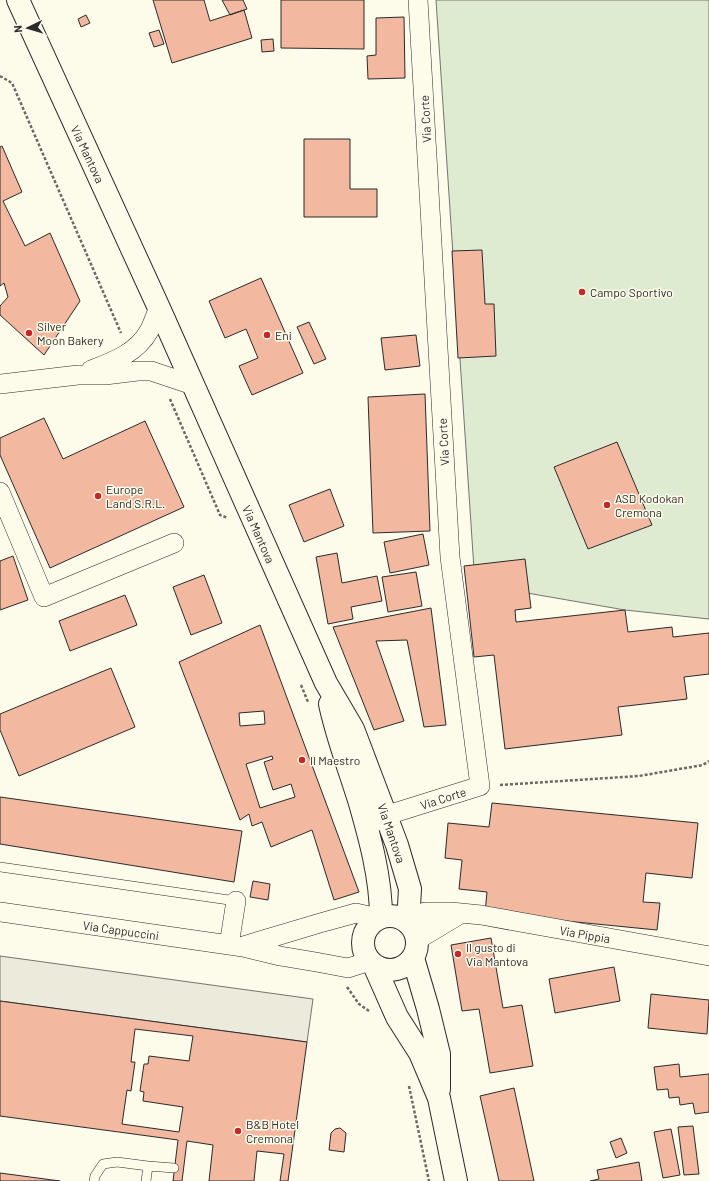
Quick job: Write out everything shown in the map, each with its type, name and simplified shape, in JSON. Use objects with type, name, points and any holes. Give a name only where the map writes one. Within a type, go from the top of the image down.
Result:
[{"type":"main road","name":"Via Mantova","points":[[18,0],[193,385],[326,683],[353,729],[387,816],[410,888],[413,937],[439,1054],[438,1098]]},
{"type":"main road","name":"Via Mantova","points":[[326,683],[335,726],[366,826],[381,895],[380,917]]},
{"type":"main road","points":[[396,916],[402,918],[413,937],[407,964],[395,970],[381,969],[372,963],[364,952],[364,936],[367,929],[372,922],[380,917],[396,916]]},
{"type":"main road","name":"Via Mantova","points":[[372,963],[398,1017],[420,1053],[438,1098],[456,1181]]},
{"type":"street","name":"Via Corte","points":[[366,826],[387,816],[480,786],[450,557],[418,0]]},
{"type":"street","points":[[78,375],[109,363],[140,344],[149,332],[158,308]]},
{"type":"street","points":[[0,384],[78,375],[105,375],[151,371],[193,385]]},
{"type":"street","points":[[0,492],[44,597],[174,543]]},
{"type":"street","points":[[236,901],[236,946]]},
{"type":"street","name":"Via Cappuccini","points":[[0,912],[236,946],[280,956],[348,968],[372,963]]},
{"type":"street","name":"Via Cappuccini","points":[[236,946],[356,913],[380,917]]},
{"type":"street","name":"Via Pippia","points":[[413,937],[462,913],[481,915],[709,956]]},
{"type":"lane","points":[[0,867],[236,901]]},
{"type":"lane","points":[[94,1181],[95,1176],[104,1164],[117,1162],[174,1168]]},
{"type":"lane","points":[[146,1181],[148,1166]]},
{"type":"path","points":[[0,76],[12,83],[129,352]]},
{"type":"path","points":[[164,395],[171,400],[220,515],[229,518]]},
{"type":"path","points":[[299,678],[310,706]]},
{"type":"path","points":[[480,786],[639,776],[703,765],[709,761]]},
{"type":"path","points":[[346,986],[359,1004],[373,1013]]},
{"type":"path","points":[[408,1082],[429,1181]]},
{"type":"green space","name":"Campo Sportivo","points":[[436,0],[709,0],[709,619],[625,610],[475,584]]},
{"type":"shaded area","points":[[0,956],[313,999],[307,1042],[0,1001]]},
{"type":"building","points":[[153,0],[204,0],[210,21],[244,10],[252,38],[172,63]]},
{"type":"building","points":[[222,0],[243,0],[247,9],[230,15]]},
{"type":"building","points":[[281,0],[364,0],[364,49],[281,48]]},
{"type":"building","points":[[86,15],[90,23],[81,27],[78,19]]},
{"type":"building","points":[[404,17],[405,78],[368,79],[367,56],[376,55],[376,18]]},
{"type":"building","points":[[159,30],[164,44],[154,47],[149,33]]},
{"type":"building","points":[[273,39],[274,51],[262,52],[261,40]]},
{"type":"building","points":[[304,139],[350,139],[350,189],[377,189],[377,217],[304,217]]},
{"type":"building","points":[[2,146],[22,192],[3,201],[25,246],[50,233],[80,301],[44,355],[0,315],[0,306],[8,297],[4,283],[0,286],[0,147]]},
{"type":"building","points":[[482,250],[485,304],[494,304],[496,356],[458,358],[452,251]]},
{"type":"building","points":[[261,278],[303,373],[252,395],[239,366],[258,358],[246,329],[225,338],[209,301]]},
{"type":"building","points":[[309,322],[326,359],[314,364],[297,327]]},
{"type":"building","points":[[416,335],[420,366],[385,370],[381,338]]},
{"type":"building","points":[[425,394],[430,531],[373,533],[368,397]]},
{"type":"building","points":[[44,418],[63,459],[145,421],[184,507],[50,568],[0,455],[0,438]]},
{"type":"building","name":"ASD Kodokan Cremona","points":[[617,442],[652,525],[588,549],[554,467]]},
{"type":"building","points":[[330,489],[344,526],[304,542],[289,505]]},
{"type":"building","points":[[423,534],[429,565],[390,573],[384,542]]},
{"type":"building","points":[[337,553],[342,583],[377,576],[382,601],[351,607],[353,619],[328,624],[316,557]]},
{"type":"building","points":[[13,556],[28,600],[0,610],[0,561]]},
{"type":"building","points":[[525,559],[531,608],[515,610],[516,622],[625,610],[628,632],[672,627],[673,637],[709,633],[709,674],[684,677],[687,699],[618,707],[622,735],[505,749],[494,655],[474,657],[464,566]]},
{"type":"building","points":[[416,572],[422,606],[388,612],[382,577]]},
{"type":"building","points":[[204,575],[222,623],[191,635],[173,587]]},
{"type":"building","points":[[125,595],[137,625],[70,651],[59,621]]},
{"type":"building","points":[[431,608],[446,725],[424,727],[407,640],[376,641],[404,721],[374,730],[333,627]]},
{"type":"building","points":[[260,625],[359,892],[334,900],[312,830],[271,847],[262,822],[252,826],[249,814],[240,820],[179,662]],"holes":[[[264,711],[265,724],[240,726],[239,713]],[[272,756],[273,759],[264,762],[273,790],[291,784],[295,797],[260,808],[246,764]]]},
{"type":"building","points":[[111,668],[135,727],[19,776],[0,730],[0,714]]},
{"type":"building","points":[[0,797],[242,831],[234,882],[0,844]]},
{"type":"building","points":[[492,803],[698,823],[692,878],[646,873],[643,902],[660,903],[657,930],[485,913],[487,892],[459,889],[462,860],[445,858],[448,823],[489,827]]},
{"type":"building","points":[[253,881],[270,884],[268,900],[250,897]]},
{"type":"building","points":[[491,938],[503,1008],[522,1005],[533,1066],[490,1073],[479,1009],[462,1011],[451,945]]},
{"type":"building","points":[[614,967],[620,1001],[555,1013],[549,979]]},
{"type":"building","points":[[651,994],[709,1000],[707,1034],[648,1028]]},
{"type":"building","points":[[0,1001],[307,1042],[288,1181],[280,1181],[284,1154],[257,1151],[254,1181],[209,1181],[213,1145],[187,1141],[182,1181],[173,1181],[178,1140],[0,1116]],"holes":[[[135,1029],[193,1036],[189,1061],[149,1056],[148,1064],[144,1064],[140,1091],[144,1092],[143,1101],[183,1107],[179,1132],[122,1124],[127,1090],[131,1091],[135,1062],[131,1062]]]},
{"type":"building","points":[[679,1064],[680,1077],[709,1074],[709,1112],[695,1114],[693,1103],[680,1105],[679,1097],[669,1098],[668,1089],[657,1090],[654,1067]]},
{"type":"building","points":[[514,1088],[534,1181],[499,1181],[480,1096]]},
{"type":"building","points":[[693,1126],[699,1174],[684,1175],[678,1127]]},
{"type":"building","points":[[340,1128],[346,1133],[344,1152],[329,1150],[331,1133],[335,1129]]},
{"type":"building","points":[[671,1129],[680,1175],[663,1178],[654,1132]]},
{"type":"building","points":[[621,1138],[627,1153],[616,1158],[610,1142]]},
{"type":"building","points":[[639,1162],[642,1181],[590,1181],[599,1179],[597,1170]]},
{"type":"building","points":[[0,1173],[60,1181],[0,1181]]},
{"type":"place","name":"Campo Sportivo","points":[[582,292]]},
{"type":"place","name":"Silver Moon Bakery","points":[[29,333]]},
{"type":"place","name":"Eni","points":[[267,335]]},
{"type":"place","name":"Europe Land S.R.L.","points":[[98,496]]},
{"type":"place","name":"ASD Kodokan Cremona","points":[[607,505]]},
{"type":"place","name":"Il Maestro","points":[[302,760]]},
{"type":"place","name":"Il gusto di Via Mantova","points":[[458,954]]},
{"type":"place","name":"B&B Hotel Cremona","points":[[238,1131]]}]
